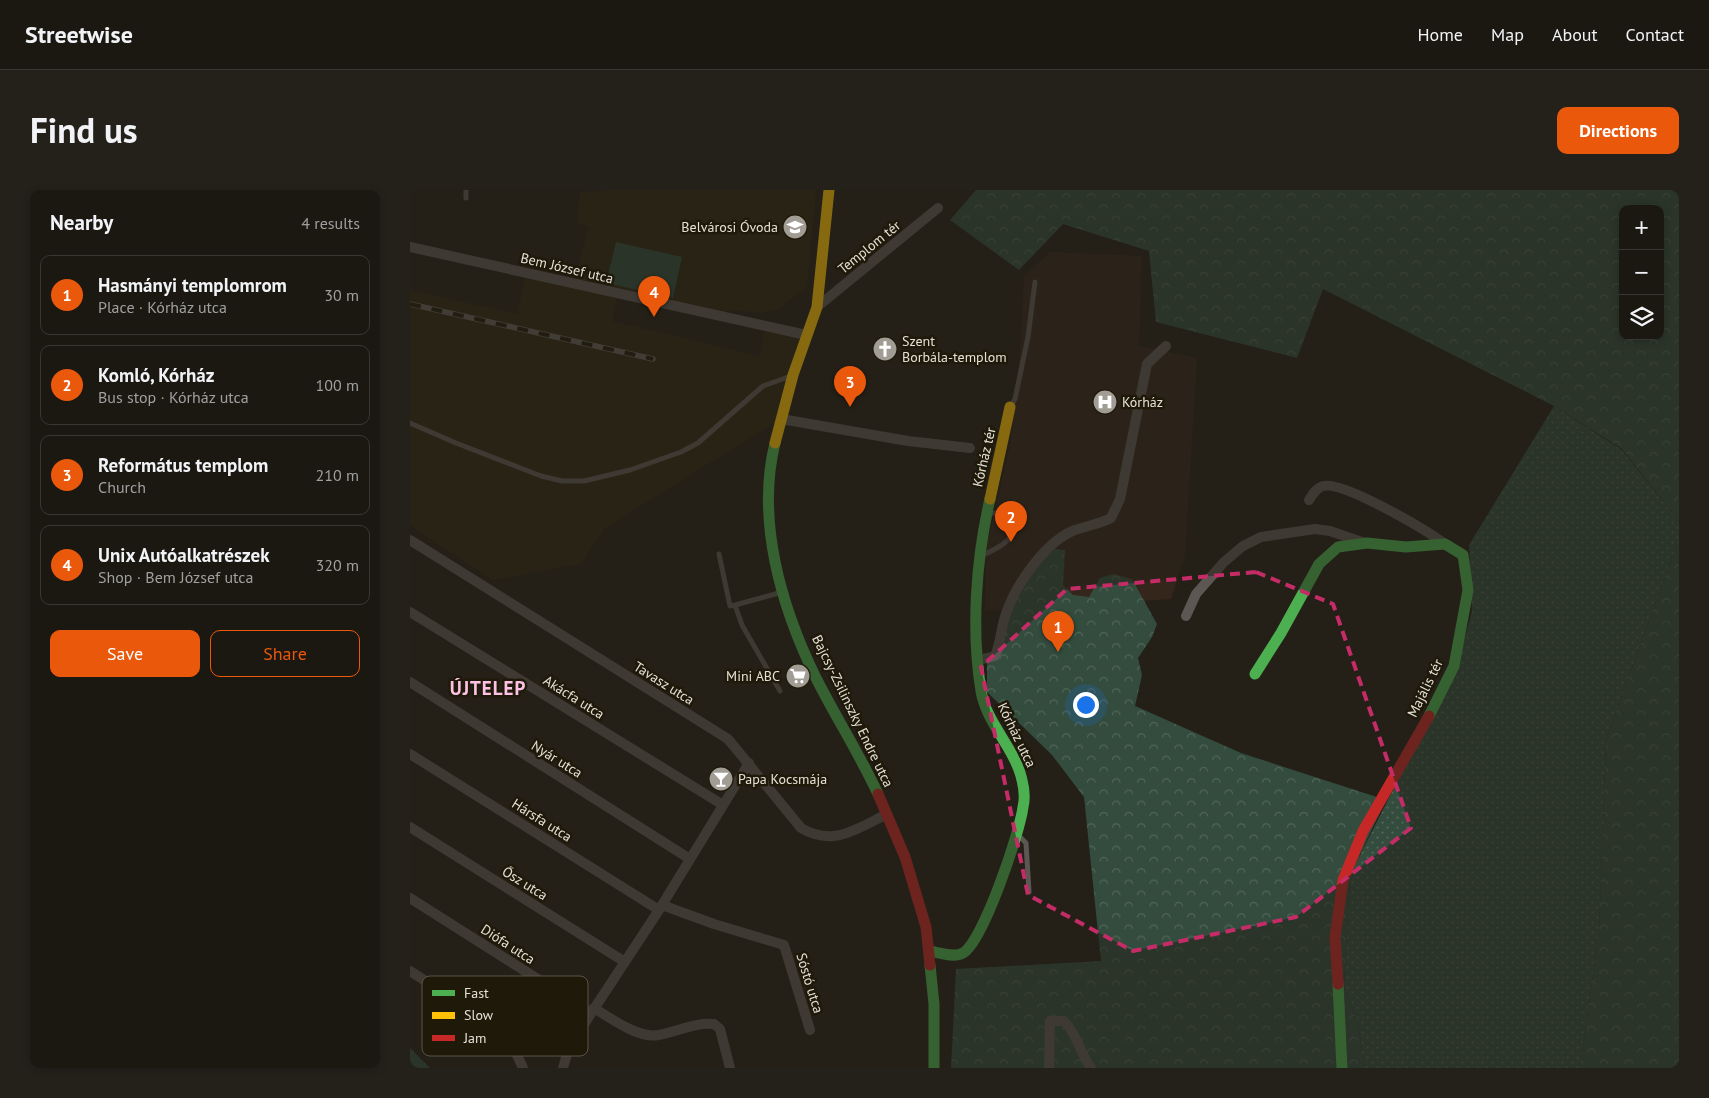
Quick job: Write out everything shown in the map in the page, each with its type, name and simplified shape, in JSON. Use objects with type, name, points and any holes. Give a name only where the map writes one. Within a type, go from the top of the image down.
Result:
[{"type":"street","name":"Bajcsy-Zsilinszky Endre utca","points":[[829,190],[817,307],[793,375],[773,453],[768,514],[783,592],[815,675],[861,758],[887,814],[905,857],[926,927],[930,951],[934,1068]]},
{"type":"street","name":"Templom tér","points":[[817,307],[938,208]]},
{"type":"street","name":"Bem József utca","points":[[410,247],[806,335]]},
{"type":"street","points":[[978,660],[996,656],[1001,628],[1014,593],[1034,564],[1056,540],[1074,530],[1094,526],[1111,518],[1120,499],[1147,364],[1166,346]]},
{"type":"street","name":"Kórház tér","points":[[986,515],[1010,407]]},
{"type":"street","points":[[782,419],[908,441],[970,448]]},
{"type":"street","points":[[1309,500],[1316,490],[1323,486],[1333,487],[1372,502],[1422,527],[1445,544]]},
{"type":"street","name":"Kórház utca","points":[[930,951],[956,955],[964,952],[971,945],[987,913],[1016,833],[1024,804],[1022,780],[1007,743],[986,708],[981,692],[975,614],[986,515]]},
{"type":"street","points":[[1186,616],[1196,594],[1224,562],[1243,546],[1261,536],[1315,529],[1330,531],[1368,543],[1406,547],[1445,544]]},
{"type":"street","name":"Tavasz utca","points":[[410,540],[728,739],[750,763],[801,828],[820,837],[849,833],[887,814]]},
{"type":"street","points":[[1255,674],[1319,564],[1338,547],[1368,543]]},
{"type":"street","name":"Majális tér","points":[[1342,1067],[1335,936],[1344,880],[1364,832],[1423,727],[1454,666],[1468,590],[1463,555],[1445,544]]},
{"type":"street","name":"Akácfa utca","points":[[410,612],[723,806]]},
{"type":"street","name":"Nyár utca","points":[[410,682],[690,859]]},
{"type":"street","name":"Hársfa utca","points":[[410,754],[660,907],[784,945]]},
{"type":"street","points":[[588,1018],[750,763]]},
{"type":"street","name":"Ősz utca","points":[[410,827],[625,962]]},
{"type":"street","name":"Diófa utca","points":[[410,898],[536,976]]},
{"type":"street","name":"Sóstó utca","points":[[784,945],[810,1030]]},
{"type":"street","points":[[410,971],[422,979]]},
{"type":"street","name":"Diófa utca","points":[[588,1008],[623,1026],[655,1036],[704,1023],[714,1024],[720,1029],[730,1068]]},
{"type":"street","points":[[1050,1068],[1050,1021],[1064,1021],[1072,1030],[1084,1059],[1091,1068]]},
{"type":"street","points":[[518,1056],[524,1068]]},
{"type":"lane","points":[[466,190],[466,198]]},
{"type":"lane","points":[[1010,407],[1015,399],[1028,337],[1036,282]]},
{"type":"lane","points":[[410,423],[541,476],[562,481],[584,482],[630,470],[681,452],[698,443],[763,386],[793,375]]},
{"type":"lane","points":[[981,556],[1000,548],[1013,535],[1016,529],[1016,523],[1009,514],[1002,512],[986,515]]},
{"type":"lane","points":[[719,554],[730,606],[783,592]]},
{"type":"lane","points":[[735,605],[742,625],[780,691]]},
{"type":"lane","points":[[1016,833],[1026,843],[1028,892]]},
{"type":"highlighted area","points":[[1256,572],[1333,604],[1411,828],[1296,917],[1133,951],[1028,895],[981,667],[1067,589]]},
{"type":"shaded area","points":[[616,190],[816,190],[807,287],[778,309],[762,313],[733,310],[724,312],[574,280],[589,227],[577,222],[580,192]]},
{"type":"shaded area","name":"Kórház","points":[[1050,252],[1142,256],[1139,346],[1197,358],[1185,555],[1171,599],[985,611],[986,549],[1010,446],[1020,357],[1024,276]]},
{"type":"shaded area","points":[[526,277],[617,297],[612,321],[759,356],[766,328],[806,335],[781,419],[605,528],[581,564],[493,580],[410,525],[410,290],[517,314]]},
{"type":"green space","points":[[976,190],[1679,190],[1679,521],[1622,449],[1554,406],[1323,289],[1297,358],[1156,322],[1149,251],[1063,224],[1019,270],[950,220]]},
{"type":"green space","points":[[616,242],[682,257],[673,298],[606,283]]},
{"type":"green space","points":[[1554,406],[1622,450],[1679,521],[1679,538],[1606,740],[1599,932],[1580,1068],[1364,1068],[1359,1029],[1344,986],[1350,875],[1460,657],[1472,611],[1469,545]]},
{"type":"green space","points":[[1679,538],[1679,1068],[1580,1068],[1599,932],[1606,740]]},
{"type":"green space","points":[[1055,549],[1065,550],[1063,585],[1073,595],[1089,597],[1100,578],[1113,574],[1132,579],[1157,624],[1152,637],[1138,658],[1142,675],[1135,706],[1241,753],[1386,800],[1350,875],[1344,986],[1359,1029],[1364,1068],[951,1068],[956,969],[1101,961],[1084,797],[1052,755],[987,692],[987,660],[990,659],[1014,599],[1031,573]]},
{"type":"green space","points":[[410,1048],[430,1068],[410,1068]]},
{"type":"railway","points":[[410,304],[653,359]]},
{"type":"traffic: fast","points":[[775,443],[770,472],[768,502],[770,532],[782,592],[815,676],[878,794]]},
{"type":"traffic: fast","points":[[930,951],[955,955],[963,953],[971,945],[990,909],[1008,861],[1024,804],[1023,786],[1018,768],[984,703],[978,668],[976,595],[981,546],[990,499]]},
{"type":"traffic: fast","points":[[1255,674],[1281,633],[1319,564],[1338,547],[1367,543],[1406,547],[1445,544],[1463,555],[1468,590],[1454,666],[1429,716]]},
{"type":"traffic: fast","points":[[930,965],[934,1004],[934,1068]]},
{"type":"traffic: fast","points":[[1338,984],[1342,1068]]},
{"type":"traffic: slow","points":[[775,443],[793,375],[817,307],[829,190]]},
{"type":"traffic: slow","points":[[990,499],[1010,407]]},
{"type":"traffic: jam","points":[[1338,984],[1335,937],[1343,880],[1363,831],[1429,716]]},
{"type":"traffic: jam","points":[[878,794],[905,857],[926,927],[930,965]]},
{"type":"place","name":"Belvárosi Óvoda","points":[[795,227]]},
{"type":"place","name":"Unix Autóalkatrészek","points":[[654,317]]},
{"type":"place","name":"Szent Borbála-templom","points":[[885,349]]},
{"type":"place","name":"Kórház","points":[[1105,402]]},
{"type":"place","name":"Református templom","points":[[850,407]]},
{"type":"place","name":"Komló, Kórház","points":[[1011,542]]},
{"type":"place","name":"Hasmányi templomrom","points":[[1058,652]]},
{"type":"place","name":"Mini ABC","points":[[798,676]]},
{"type":"place","name":"Papa Kocsmája","points":[[721,779]]},
{"type":"district","name":"ÚJTELEP","points":[[488,688]]}]
